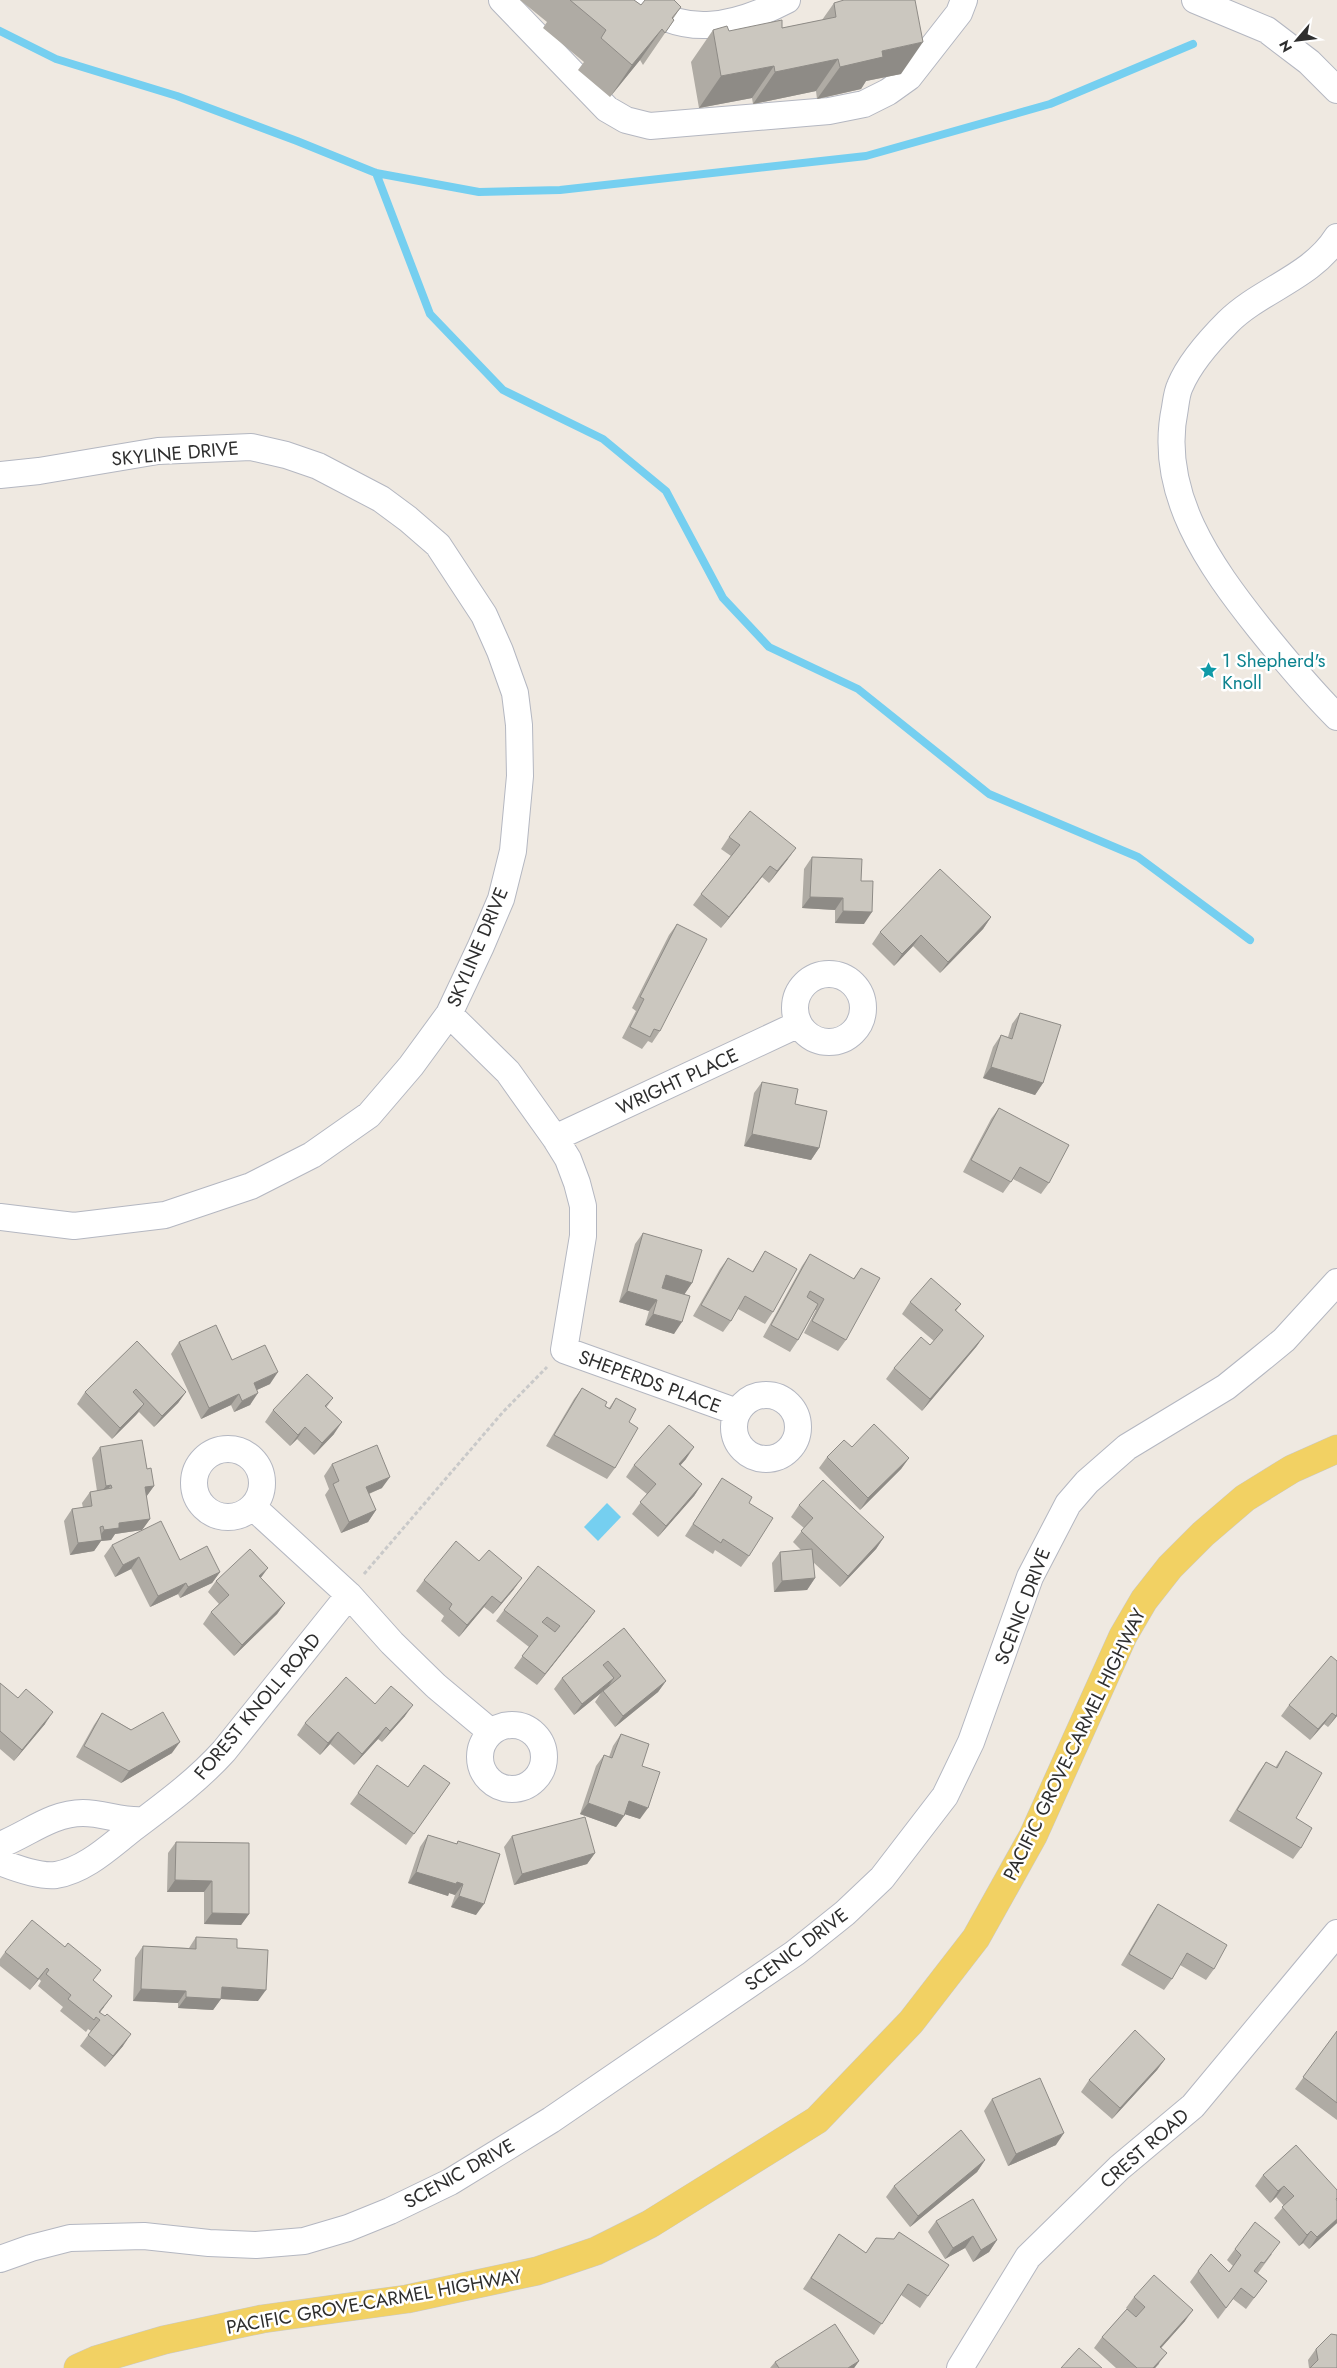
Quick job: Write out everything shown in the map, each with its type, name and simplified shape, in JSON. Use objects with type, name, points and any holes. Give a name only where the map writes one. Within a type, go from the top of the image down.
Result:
[{"type":"main road","name":"PACIFIC GROVE-CARMEL HIGHWAY","points":[[78,2368],[96,2360],[164,2340],[262,2319],[407,2299],[537,2271],[596,2251],[650,2224],[817,2120],[911,2022],[976,1938],[1033,1836],[1123,1636],[1144,1600],[1176,1560],[1245,1498],[1292,1469],[1337,1449]]},
{"type":"street","points":[[502,0],[607,109],[626,120],[650,126],[819,112],[864,104],[888,92],[909,77],[959,13],[964,0]]},
{"type":"street","points":[[637,0],[646,8],[674,23],[713,26],[743,20],[787,0]]},
{"type":"street","points":[[1194,0],[1268,30],[1309,62],[1337,90]]},
{"type":"street","points":[[1337,237],[1309,266],[1252,302],[1229,321],[1208,344],[1180,386],[1171,425],[1172,462],[1179,495],[1208,559],[1232,593],[1300,678],[1337,717]]},
{"type":"street","name":"SKYLINE DRIVE","points":[[0,475],[39,471],[158,451],[251,447],[286,455],[344,478],[381,499],[408,518],[438,545],[484,615],[500,651],[515,693],[519,725],[520,776],[514,841],[504,889],[488,930],[449,1014],[411,1066],[368,1115],[312,1155],[251,1186],[165,1216],[74,1226],[0,1217]]},
{"type":"street","points":[[449,1014],[508,1072],[555,1138],[568,1160],[583,1206],[583,1236],[564,1350]]},
{"type":"street","name":"WRIGHT PLACE","points":[[555,1138],[798,1024]]},
{"type":"street","name":"SCENIC DRIVE","points":[[0,2259],[31,2248],[70,2238],[144,2236],[209,2243],[256,2245],[304,2240],[348,2228],[390,2212],[450,2182],[551,2120],[795,1953],[845,1913],[882,1878],[945,1796],[971,1742],[1030,1577],[1068,1504],[1087,1482],[1127,1447],[1226,1387],[1284,1340],[1337,1282]]},
{"type":"street","name":"SHEPERDS PLACE","points":[[564,1350],[737,1412]]},
{"type":"street","points":[[253,1506],[349,1595],[392,1643],[436,1686],[490,1732]]},
{"type":"street","name":"FOREST KNOLL ROAD","points":[[0,1862],[53,1875],[68,1872],[92,1860],[202,1775],[349,1595]]},
{"type":"street","points":[[0,1845],[46,1821],[81,1812],[100,1814],[127,1821],[144,1820]]},
{"type":"street","name":"CREST ROAD","points":[[960,2368],[1028,2257],[1119,2168],[1193,2106],[1337,1933]]},
{"type":"path","points":[[349,1595],[371,1564],[503,1412],[564,1350]]},
{"type":"water","points":[[607,1503],[621,1517],[598,1541],[584,1527]]},
{"type":"building","points":[[570,0],[634,0],[641,5],[645,0],[674,0],[681,7],[672,18],[674,20],[665,33],[662,29],[632,65],[601,38],[606,30]]},
{"type":"building","points":[[844,0],[915,0],[923,42],[882,51],[883,57],[840,67],[838,59],[775,72],[774,66],[721,76],[713,30],[727,26],[729,31],[782,20],[782,28],[836,17],[834,3]]},
{"type":"building","points":[[750,811],[796,848],[777,871],[770,866],[729,917],[701,894],[740,845],[729,837]]},
{"type":"building","points":[[812,857],[862,859],[861,881],[873,881],[872,912],[843,911],[843,898],[810,897]]},
{"type":"building","points":[[940,869],[991,917],[948,962],[921,935],[902,954],[880,932]]},
{"type":"building","points":[[677,924],[707,939],[660,1031],[654,1029],[650,1037],[630,1027],[644,999],[640,997]]},
{"type":"building","points":[[1020,1013],[1061,1025],[1043,1083],[991,1067],[1001,1035],[1012,1039]]},
{"type":"building","points":[[762,1082],[798,1089],[795,1104],[827,1111],[819,1148],[752,1134]]},
{"type":"building","points":[[999,1108],[1069,1145],[1049,1183],[1020,1167],[1011,1182],[971,1160]]},
{"type":"building","points":[[643,1233],[702,1250],[692,1283],[666,1275],[662,1288],[690,1296],[682,1322],[653,1314],[657,1300],[627,1291]]},
{"type":"building","points":[[765,1251],[797,1269],[773,1312],[745,1296],[731,1321],[701,1305],[728,1258],[753,1272]]},
{"type":"building","points":[[810,1254],[854,1279],[861,1268],[880,1278],[846,1340],[812,1321],[824,1299],[810,1291],[807,1297],[818,1304],[798,1340],[771,1325]]},
{"type":"building","points":[[931,1278],[961,1304],[955,1310],[984,1336],[930,1399],[894,1368],[921,1337],[930,1345],[943,1330],[910,1302]]},
{"type":"building","points":[[216,1325],[232,1360],[265,1345],[278,1372],[254,1383],[258,1393],[242,1401],[239,1394],[209,1408],[179,1342]]},
{"type":"building","points":[[137,1341],[186,1392],[162,1416],[136,1389],[133,1392],[144,1404],[120,1428],[85,1392]]},
{"type":"building","points":[[307,1374],[333,1398],[325,1406],[342,1422],[322,1443],[305,1427],[298,1435],[273,1410]]},
{"type":"building","points":[[582,1388],[607,1402],[605,1406],[610,1409],[616,1398],[636,1409],[629,1422],[638,1428],[615,1468],[554,1435]]},
{"type":"building","points":[[874,1424],[909,1458],[868,1498],[827,1457],[844,1440],[852,1447]]},
{"type":"building","points":[[669,1425],[694,1447],[679,1464],[702,1484],[666,1526],[640,1502],[656,1484],[634,1465]]},
{"type":"building","points":[[142,1440],[147,1469],[151,1468],[154,1486],[145,1487],[150,1519],[119,1523],[119,1528],[104,1530],[103,1526],[100,1527],[102,1540],[78,1543],[72,1509],[92,1506],[90,1492],[112,1488],[111,1485],[106,1486],[100,1447]]},
{"type":"building","points":[[377,1445],[390,1477],[366,1487],[376,1510],[349,1522],[333,1484],[339,1481],[332,1464]]},
{"type":"building","points":[[722,1478],[752,1497],[749,1503],[773,1518],[749,1556],[723,1539],[721,1543],[693,1524]]},
{"type":"building","points":[[823,1480],[884,1537],[848,1576],[801,1531],[813,1518],[799,1505]]},
{"type":"building","points":[[161,1521],[180,1560],[207,1546],[220,1572],[188,1587],[186,1583],[158,1596],[139,1557],[123,1565],[112,1545]]},
{"type":"building","points":[[456,1541],[479,1561],[489,1550],[522,1578],[501,1603],[492,1596],[467,1625],[449,1609],[452,1604],[424,1580]]},
{"type":"building","points":[[250,1549],[268,1568],[259,1576],[285,1603],[242,1645],[211,1612],[229,1595],[216,1581]]},
{"type":"building","points":[[812,1549],[815,1578],[782,1581],[780,1552]]},
{"type":"building","points":[[538,1566],[595,1611],[545,1674],[522,1656],[538,1636],[504,1610]],"holes":[[[547,1617],[560,1626],[555,1632],[542,1622]]]},
{"type":"building","points":[[624,1628],[666,1681],[623,1716],[603,1691],[621,1676],[608,1661],[603,1665],[614,1678],[582,1704],[562,1678]]},
{"type":"building","points":[[1331,1656],[1337,1661],[1337,1714],[1336,1716],[1332,1713],[1318,1729],[1289,1705]]},
{"type":"building","points":[[346,1677],[375,1704],[391,1686],[413,1705],[390,1731],[386,1727],[362,1754],[338,1732],[328,1743],[305,1723]]},
{"type":"building","points":[[0,1683],[18,1698],[26,1689],[53,1712],[22,1750],[0,1731]]},
{"type":"building","points":[[163,1712],[180,1742],[129,1771],[84,1746],[102,1713],[131,1730]]},
{"type":"building","points":[[621,1734],[649,1744],[642,1766],[660,1772],[648,1808],[629,1801],[624,1816],[588,1803],[604,1755],[612,1758]]},
{"type":"building","points":[[1286,1751],[1322,1773],[1296,1818],[1312,1828],[1301,1848],[1237,1810],[1266,1762],[1277,1768]]},
{"type":"building","points":[[377,1765],[408,1787],[424,1765],[450,1783],[414,1834],[358,1793]]},
{"type":"building","points":[[585,1817],[595,1853],[522,1874],[512,1836]]},
{"type":"building","points":[[428,1835],[457,1844],[458,1841],[500,1854],[484,1904],[459,1896],[463,1884],[457,1882],[456,1884],[416,1872]]},
{"type":"building","points":[[176,1842],[249,1843],[249,1914],[212,1913],[212,1881],[175,1880]]},
{"type":"building","points":[[1158,1904],[1227,1945],[1214,1969],[1187,1953],[1172,1979],[1129,1954]]},
{"type":"building","points":[[32,1920],[65,1947],[68,1943],[101,1970],[93,1980],[112,1996],[99,2012],[105,2016],[107,2014],[131,2034],[113,2056],[88,2035],[100,2020],[96,2017],[94,2020],[68,1999],[71,1995],[46,1974],[49,1970],[47,1968],[38,1979],[5,1952]]},
{"type":"building","points":[[196,1937],[237,1939],[237,1948],[268,1950],[266,1990],[222,1987],[221,1999],[186,1997],[186,1991],[141,1989],[143,1946],[196,1949]]},
{"type":"building","points":[[1135,2030],[1165,2059],[1120,2108],[1089,2080]]},
{"type":"building","points":[[1337,2031],[1337,2103],[1303,2077]]},
{"type":"building","points":[[1040,2078],[1064,2133],[1016,2154],[992,2099]]},
{"type":"building","points":[[961,2130],[985,2160],[918,2216],[894,2186]]},
{"type":"building","points":[[1296,2145],[1337,2190],[1337,2219],[1317,2237],[1311,2231],[1307,2235],[1282,2207],[1294,2196],[1284,2186],[1278,2191],[1263,2175]]},
{"type":"building","points":[[973,2199],[997,2240],[981,2250],[973,2236],[953,2248],[936,2221]]},
{"type":"building","points":[[1255,2222],[1280,2242],[1264,2263],[1261,2262],[1254,2271],[1267,2281],[1254,2298],[1241,2288],[1226,2308],[1198,2271],[1211,2254],[1229,2272],[1241,2255],[1235,2249]]},
{"type":"building","points":[[899,2232],[949,2265],[928,2296],[908,2284],[882,2324],[811,2278],[839,2234],[866,2253],[876,2238],[894,2239]]},
{"type":"building","points":[[1154,2275],[1193,2310],[1160,2347],[1167,2353],[1153,2368],[1137,2368],[1102,2337],[1127,2309],[1136,2317],[1145,2307],[1134,2297]]},
{"type":"building","points":[[835,2324],[859,2361],[848,2368],[779,2368],[775,2362]]},
{"type":"building","points":[[1331,2334],[1337,2335],[1337,2368],[1310,2368],[1318,2360],[1316,2349]]},
{"type":"building","points":[[1079,2348],[1102,2368],[1061,2368]]},
{"type":"waterway","points":[[0,31],[56,59],[177,96],[376,173],[479,192],[560,190],[866,156],[1050,104],[1193,44]]},
{"type":"waterway","points":[[376,173],[430,314],[503,390],[603,439],[666,491],[723,598],[769,647],[858,689],[989,794],[1138,857],[1250,940]]},
{"type":"place","name":"1 Shepherd's Knoll","points":[[1208,671]]}]
